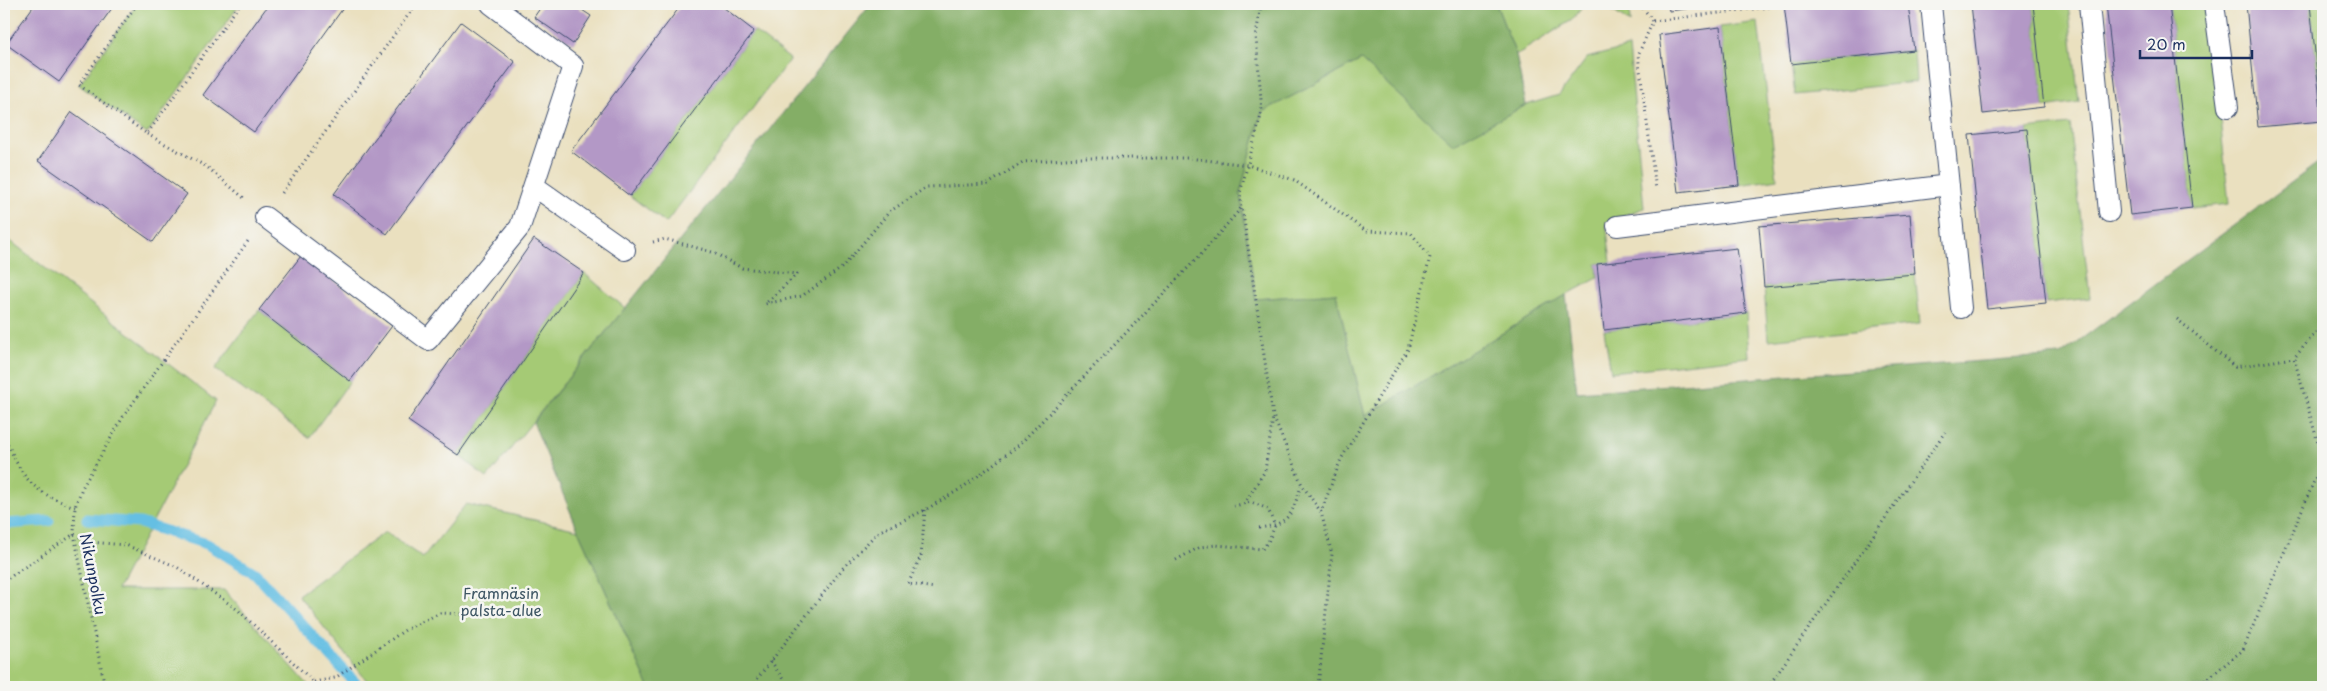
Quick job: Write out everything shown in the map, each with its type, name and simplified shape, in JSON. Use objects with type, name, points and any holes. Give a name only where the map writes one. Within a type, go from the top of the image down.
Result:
[{"type":"lane","points":[[265,217],[428,340],[520,226],[573,66],[491,4]]},
{"type":"lane","points":[[1931,4],[1961,308]]},
{"type":"lane","points":[[2089,4],[2109,212]]},
{"type":"lane","points":[[2214,4],[2228,107]]},
{"type":"lane","points":[[1617,226],[1949,185]]},
{"type":"lane","points":[[534,186],[625,250]]},
{"type":"path","points":[[137,4],[79,85],[147,134],[207,167],[265,217]]},
{"type":"path","points":[[147,134],[240,4]]},
{"type":"path","points":[[1261,4],[1256,36],[1262,112],[1240,193],[1273,416],[1302,485],[1321,512],[1332,554],[1318,687]]},
{"type":"path","points":[[1640,4],[1653,21]]},
{"type":"path","points":[[1653,21],[1769,7],[1769,4]]},
{"type":"path","points":[[1653,21],[1638,56],[1660,221]]},
{"type":"path","points":[[625,250],[664,239],[712,252],[742,268],[797,274],[765,304],[802,296],[843,267],[889,212],[927,187],[988,184],[1023,162],[1079,158],[1188,158],[1248,165],[1294,180],[1366,231],[1411,233],[1430,257],[1408,349],[1341,459],[1321,512]]},
{"type":"path","points":[[751,687],[843,568],[878,532],[925,510],[962,488],[1020,444],[1204,251],[1242,207]]},
{"type":"path","points":[[2177,318],[2236,367],[2294,358],[2323,324]]},
{"type":"path","points":[[2197,687],[2243,650],[2323,461],[2294,358]]},
{"type":"path","name":"Nikunpolku","points":[[105,687],[74,534],[75,506],[82,488],[123,416]]},
{"type":"path","points":[[1243,504],[1265,471],[1273,416]]},
{"type":"path","points":[[1768,687],[1945,432]]},
{"type":"path","points":[[4,435],[19,470],[34,487],[50,498],[75,506]]},
{"type":"path","points":[[1259,528],[1275,526],[1291,516],[1302,485]]},
{"type":"path","points":[[1176,560],[1200,547],[1216,544],[1262,549],[1268,542],[1275,526],[1268,510],[1251,502],[1234,506]]},
{"type":"path","points":[[925,510],[921,556],[908,584],[935,588]]},
{"type":"path","points":[[4,581],[74,534],[90,542],[126,545],[177,567],[238,610],[319,687]]},
{"type":"path","points":[[313,682],[334,678],[405,630],[440,613],[460,614],[477,610]]},
{"type":"path","points":[[771,661],[788,687]]},
{"type":"green space","points":[[137,4],[240,4],[147,134],[79,85]]},
{"type":"green space","points":[[871,4],[1496,4],[1516,55],[1526,105],[1453,144],[1361,60],[1262,112],[1240,193],[1256,299],[1336,293],[1365,416],[1566,295],[1577,392],[2060,355],[2323,159],[2323,687],[649,687],[578,530],[533,422]]},
{"type":"green space","points":[[1496,4],[1585,4],[1572,20],[1516,55]]},
{"type":"green space","points":[[1603,4],[1629,4],[1630,23]]},
{"type":"green space","points":[[2033,4],[2068,4],[2079,102],[2044,107]]},
{"type":"green space","points":[[2169,4],[2208,4],[2229,204],[2192,208]]},
{"type":"green space","points":[[2310,4],[2323,4],[2322,121],[2322,120]]},
{"type":"green space","points":[[1758,22],[1777,179],[1739,185],[1720,27]]},
{"type":"green space","points":[[754,31],[790,59],[666,223],[630,196]]},
{"type":"green space","points":[[1629,47],[1644,208],[1606,222],[1611,262],[1597,264],[1598,278],[1566,295],[1365,416],[1336,293],[1256,299],[1240,193],[1262,112],[1361,60],[1453,143],[1526,105],[1559,95],[1587,58]]},
{"type":"green space","points":[[1914,50],[1916,82],[1795,95],[1791,64]]},
{"type":"green space","points":[[2070,124],[2090,298],[2046,303],[2027,129]]},
{"type":"green space","points":[[4,236],[216,401],[117,590],[224,590],[310,687],[4,687]]},
{"type":"green space","points":[[584,273],[625,308],[487,478],[458,455]]},
{"type":"green space","points":[[1915,274],[1920,324],[1768,340],[1764,287]]},
{"type":"green space","points":[[259,310],[350,381],[309,438],[215,369]]},
{"type":"green space","points":[[1746,313],[1749,357],[1611,372],[1604,330]]},
{"type":"green space","name":"Framnäsin palsta-alue","points":[[466,504],[578,530],[649,687],[372,687],[298,595],[385,532],[423,558]]},
{"type":"building","points":[[35,4],[115,4],[59,82],[6,44]]},
{"type":"building","points":[[269,4],[346,4],[254,132],[203,95]]},
{"type":"building","points":[[543,4],[573,4],[591,16],[573,44],[534,17]]},
{"type":"building","points":[[682,4],[719,4],[754,31],[630,196],[571,151]]},
{"type":"building","points":[[1668,4],[1715,4],[1715,5],[1669,11]]},
{"type":"building","points":[[1784,4],[1908,4],[1914,50],[1791,64]]},
{"type":"building","points":[[1971,4],[2033,4],[2044,107],[1983,114]]},
{"type":"building","points":[[2106,4],[2169,4],[2192,208],[2130,215]]},
{"type":"building","points":[[2246,4],[2310,4],[2322,121],[2258,127]]},
{"type":"building","points":[[461,22],[515,62],[387,234],[334,194]]},
{"type":"building","points":[[1720,27],[1739,185],[1678,192],[1659,35]]},
{"type":"building","points":[[72,112],[187,194],[153,242],[38,161]]},
{"type":"building","points":[[2027,129],[2046,303],[1987,309],[1969,135]]},
{"type":"building","points":[[1910,214],[1915,274],[1764,287],[1759,226]]},
{"type":"building","points":[[534,239],[584,273],[458,455],[408,421]]},
{"type":"building","points":[[1737,248],[1746,313],[1604,330],[1597,264]]},
{"type":"building","points":[[301,256],[392,326],[350,381],[259,310]]},
{"type":"waterway","points":[[87,519],[140,523],[207,544],[255,573],[359,687]]},
{"type":"waterway","points":[[4,524],[49,521]]}]
